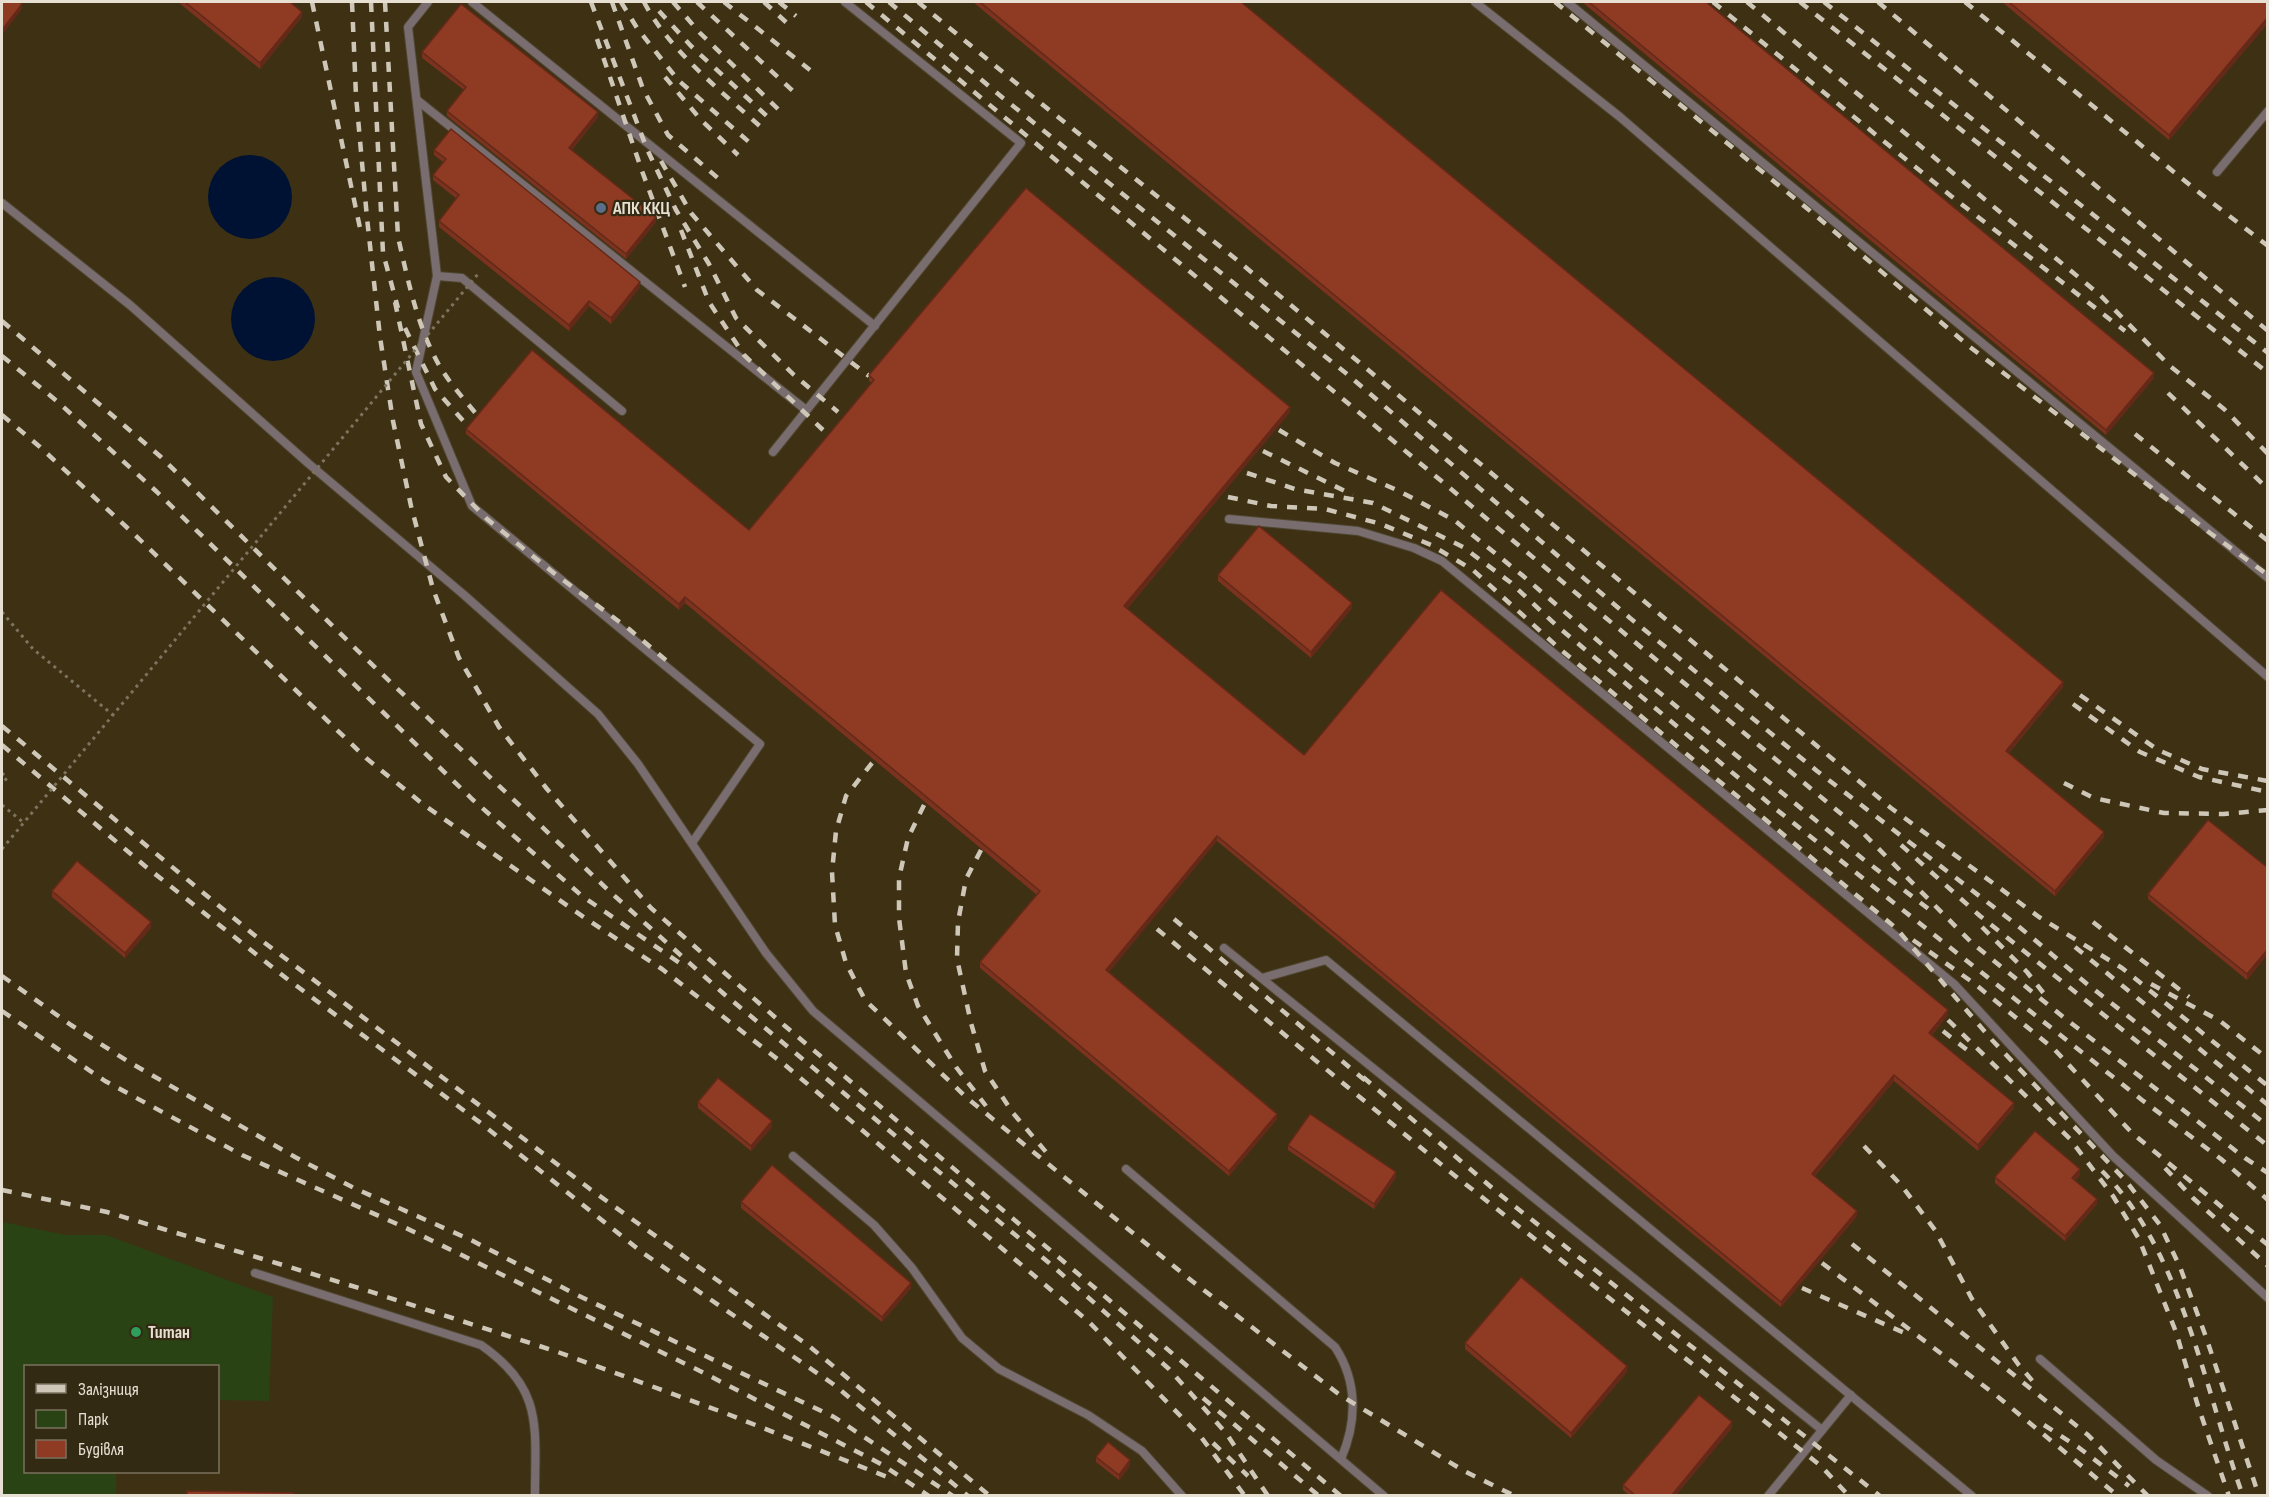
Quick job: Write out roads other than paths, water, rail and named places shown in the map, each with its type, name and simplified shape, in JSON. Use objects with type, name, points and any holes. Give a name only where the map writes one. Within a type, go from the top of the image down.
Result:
[{"type":"lane","points":[[429,2],[408,27],[437,276],[416,372],[472,506],[760,744],[692,843]]},
{"type":"lane","points":[[472,2],[875,326]]},
{"type":"lane","points":[[772,452],[1021,143],[845,2]]},
{"type":"lane","points":[[1475,2],[1620,117],[2268,677]]},
{"type":"lane","points":[[1567,2],[2268,578]]},
{"type":"lane","points":[[417,100],[806,410]]},
{"type":"lane","points":[[2217,172],[2268,111]]},
{"type":"lane","points":[[2,203],[130,305],[309,464],[464,594],[598,714],[639,764],[766,953],[813,1011],[1384,1496]]},
{"type":"lane","points":[[437,276],[462,278],[622,411]]},
{"type":"lane","points":[[1229,519],[1358,531],[1414,548],[1442,561],[1953,984],[2113,1156],[2268,1298]]},
{"type":"lane","points":[[1224,948],[1822,1430]]},
{"type":"lane","points":[[1262,978],[1326,960],[1972,1496]]},
{"type":"lane","points":[[793,1156],[874,1225],[912,1268],[962,1338],[999,1369],[1088,1415],[1142,1451],[1182,1496]]},
{"type":"lane","points":[[1126,1168],[1335,1347],[1347,1370],[1353,1395],[1352,1428],[1341,1459]]},
{"type":"lane","points":[[255,1273],[481,1344],[500,1358],[519,1379],[531,1404],[535,1434],[535,1496]]},
{"type":"lane","points":[[2040,1359],[2156,1460],[2208,1496]]},
{"type":"lane","points":[[1768,1496],[1851,1395]]},
{"type":"water","points":[[250,155],[266,158],[280,167],[289,181],[292,197],[289,213],[280,227],[266,236],[250,239],[234,236],[220,227],[211,213],[208,197],[211,181],[220,167],[234,158]]},
{"type":"water","points":[[273,277],[289,280],[303,289],[312,303],[315,319],[312,335],[303,349],[289,358],[273,361],[257,358],[243,349],[234,335],[231,319],[234,303],[243,289],[257,280]]},
{"type":"railway","points":[[312,2],[360,228]]},
{"type":"railway","points":[[352,2],[356,96],[367,218],[380,337],[393,421],[411,506],[433,589],[459,658],[499,727],[547,789],[651,908],[785,1026],[1341,1496]]},
{"type":"railway","points":[[371,2],[383,253],[398,308]]},
{"type":"railway","points":[[385,2],[398,237],[414,302],[431,350],[448,379],[478,416]]},
{"type":"railway","points":[[591,2],[647,149],[676,210],[709,264],[736,318],[794,375],[838,412]]},
{"type":"railway","points":[[612,2],[643,89],[668,135],[719,179]]},
{"type":"railway","points":[[621,2],[637,28],[678,80],[749,142]]},
{"type":"railway","points":[[644,2],[667,37],[714,85],[762,128]]},
{"type":"railway","points":[[673,2],[700,33],[779,110]]},
{"type":"railway","points":[[697,2],[795,93]]},
{"type":"railway","points":[[724,2],[810,70]]},
{"type":"railway","points":[[764,2],[788,24]]},
{"type":"railway","points":[[779,2],[796,16]]},
{"type":"railway","points":[[866,2],[1857,827],[1972,943],[2062,1016],[2245,1158],[2268,1173]]},
{"type":"railway","points":[[889,2],[1003,98],[1347,374],[1630,618],[1817,771],[2017,925],[2087,984],[2268,1126]]},
{"type":"railway","points":[[918,2],[1237,260],[1891,808],[2039,917],[2122,968],[2268,1086]]},
{"type":"railway","points":[[1555,2],[1815,215],[1970,347],[2210,533],[2268,575]]},
{"type":"railway","points":[[1713,2],[1951,196],[2125,331]]},
{"type":"railway","points":[[1747,2],[2100,295],[2170,366],[2224,409],[2268,454]]},
{"type":"railway","points":[[1800,2],[2268,373]]},
{"type":"railway","points":[[1824,2],[2268,353]]},
{"type":"railway","points":[[1878,2],[2268,331]]},
{"type":"railway","points":[[1965,2],[2268,246]]},
{"type":"railway","points":[[659,11],[691,46],[769,118]]},
{"type":"railway","points":[[597,39],[685,287]]},
{"type":"railway","points":[[665,77],[701,120],[738,155]]},
{"type":"railway","points":[[661,161],[691,213],[757,290],[869,376]]},
{"type":"railway","points":[[681,230],[709,302],[744,355],[823,430]]},
{"type":"railway","points":[[395,302],[421,424],[446,477],[487,519],[667,661]]},
{"type":"railway","points":[[2,321],[161,457],[358,651],[608,890],[724,994],[1048,1262],[1169,1369],[1226,1433],[1268,1496]]},
{"type":"railway","points":[[405,328],[435,389],[467,425]]},
{"type":"railway","points":[[2,356],[58,402],[157,492],[472,799],[582,896],[687,968]]},
{"type":"railway","points":[[2168,393],[2268,489]]},
{"type":"railway","points":[[2,415],[134,534],[366,758],[424,805],[662,969],[785,1065],[1089,1322],[1201,1437],[1245,1496]]},
{"type":"railway","points":[[1279,430],[1335,463],[1399,491],[1454,520],[1522,575],[1627,666],[1863,859],[1930,910]]},
{"type":"railway","points":[[2135,434],[2268,541]]},
{"type":"railway","points":[[1263,451],[1353,495]]},
{"type":"railway","points":[[1247,473],[1295,489],[1373,503],[1463,547],[1510,582],[1557,626],[1777,810],[2142,1100],[2221,1159],[2268,1200]]},
{"type":"railway","points":[[1228,497],[1271,506],[1325,509],[1381,524],[1431,545],[1473,570],[1560,649],[1896,928],[1992,1040],[2126,1181],[2160,1225],[2180,1267],[2206,1337],[2259,1496]]},
{"type":"railway","points":[[2080,695],[2158,750],[2202,769],[2268,781]]},
{"type":"railway","points":[[2073,704],[2140,752],[2199,777],[2268,792]]},
{"type":"railway","points":[[2,726],[253,934],[590,1189],[809,1346],[990,1496]]},
{"type":"railway","points":[[2,745],[145,866],[286,978],[482,1124],[643,1253],[833,1384],[968,1496]]},
{"type":"railway","points":[[872,763],[846,796],[836,831],[832,872],[835,925],[846,963],[865,1000],[967,1098],[1192,1281],[1340,1395],[1464,1471],[1515,1496]]},
{"type":"railway","points":[[2064,783],[2094,798],[2164,813],[2224,814],[2268,810]]},
{"type":"railway","points":[[924,805],[908,838],[899,878],[899,918],[906,973],[918,1006],[956,1067],[986,1106]]},
{"type":"railway","points":[[1901,845],[1980,916],[2268,1146]]},
{"type":"railway","points":[[981,850],[966,879],[958,922],[957,959],[971,1023],[985,1071],[1013,1113],[1052,1159]]},
{"type":"railway","points":[[1174,919],[1368,1083]]},
{"type":"railway","points":[[2093,922],[2189,997]]},
{"type":"railway","points":[[1982,927],[2027,972],[2045,995]]},
{"type":"railway","points":[[1157,929],[1449,1171],[1821,1466],[1849,1496]]},
{"type":"railway","points":[[1913,940],[1975,984],[2055,1050],[2132,1133],[2268,1245]]},
{"type":"railway","points":[[2075,947],[2268,1105]]},
{"type":"railway","points":[[2,976],[71,1025],[129,1062],[295,1157],[354,1188],[471,1240],[577,1295],[834,1417],[953,1496]]},
{"type":"railway","points":[[2151,984],[2220,1021],[2268,1059]]},
{"type":"railway","points":[[2,1011],[105,1081],[242,1155],[406,1228],[700,1371],[881,1464],[929,1496]]},
{"type":"railway","points":[[1948,1020],[2070,1139],[2113,1196],[2139,1239],[2176,1332],[2198,1406],[2229,1496]]},
{"type":"railway","points":[[1943,1031],[1971,1053]]},
{"type":"railway","points":[[1363,1077],[1498,1193],[1880,1496]]},
{"type":"railway","points":[[1864,1146],[1901,1185],[1935,1230],[1972,1299],[2018,1364],[2036,1385]]},
{"type":"railway","points":[[2165,1168],[2193,1198],[2268,1266]]},
{"type":"railway","points":[[2102,1171],[2129,1203],[2152,1240],[2172,1281],[2203,1368],[2243,1496]]},
{"type":"railway","points":[[2,1190],[107,1212],[359,1288],[555,1351],[725,1413],[895,1480]]},
{"type":"railway","points":[[1852,1244],[2088,1435],[2148,1496]]},
{"type":"railway","points":[[1822,1263],[1997,1396],[2118,1496]]},
{"type":"railway","points":[[1802,1288],[1907,1334]]},
{"type":"railway","points":[[1203,1398],[1319,1496]]},
{"type":"railway","points":[[2044,1425],[2078,1447],[2129,1486]]},
{"type":"railway","points":[[1213,1443],[1248,1476]]},
{"type":"place","name":"АПК ККЦ","points":[[601,208]]},
{"type":"place","name":"Титан","points":[[136,1332]]}]
